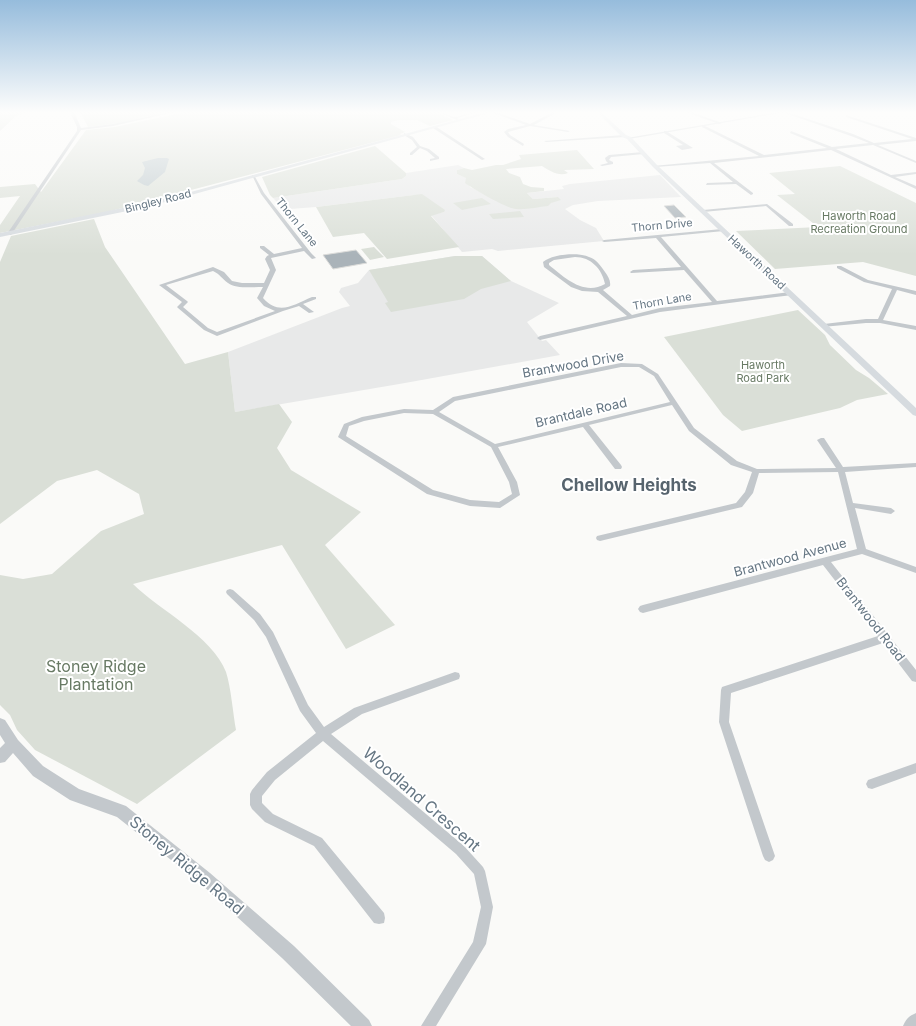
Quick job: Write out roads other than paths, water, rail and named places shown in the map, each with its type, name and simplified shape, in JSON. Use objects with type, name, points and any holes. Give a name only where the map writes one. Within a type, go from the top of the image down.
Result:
[{"type":"main road","name":"Bingley Road","points":[[0,235],[142,206],[311,160]]},
{"type":"main road","name":"Haworth Road","points":[[649,160],[916,413]]},
{"type":"street","points":[[9,234],[58,160]]},
{"type":"street","points":[[607,160],[612,163]]},
{"type":"street","points":[[655,166],[712,163],[735,160]]},
{"type":"street","points":[[856,160],[916,188]]},
{"type":"street","points":[[602,165],[618,163]]},
{"type":"street","points":[[712,163],[750,194]]},
{"type":"street","points":[[891,176],[916,173]]},
{"type":"street","name":"Thorn Lane","points":[[253,176],[262,193],[314,258]]},
{"type":"street","points":[[707,183],[736,182]]},
{"type":"street","points":[[703,211],[767,205],[791,225]]},
{"type":"street","name":"Thorn Drive","points":[[604,241],[722,230]]},
{"type":"street","points":[[657,236],[716,303]]},
{"type":"street","points":[[262,247],[272,255]]},
{"type":"street","points":[[280,311],[272,309],[260,298],[273,270],[268,259],[272,255],[306,249]]},
{"type":"street","points":[[599,290],[608,285],[607,278],[594,259],[585,256],[568,257],[550,259],[546,262],[546,266],[573,286],[582,289],[599,290],[631,317]]},
{"type":"street","points":[[839,267],[851,275],[867,282],[916,293]]},
{"type":"street","points":[[633,272],[684,268]]},
{"type":"street","points":[[265,285],[242,285],[230,282],[222,273],[213,269],[162,285],[185,302],[180,307],[206,329],[217,334],[314,298]]},
{"type":"street","points":[[880,321],[895,288]]},
{"type":"street","name":"Thorn Lane","points":[[540,338],[660,310],[790,294]]},
{"type":"street","points":[[299,304],[311,312]]},
{"type":"street","points":[[824,326],[866,321],[880,321],[916,328]]},
{"type":"street","name":"Brantwood Drive","points":[[434,412],[453,399],[621,365],[640,365],[656,375],[691,428],[734,463],[756,472],[841,470],[916,465]]},
{"type":"street","name":"Brantdale Road","points":[[494,446],[674,403]]},
{"type":"street","points":[[404,411],[434,412],[494,446],[514,482],[516,495],[500,505],[470,503],[430,492],[342,437],[346,425],[362,419],[404,411]]},
{"type":"street","points":[[584,424],[618,467]]},
{"type":"street","name":"Brantwood Avenue","points":[[643,609],[862,552],[841,470],[821,440]]},
{"type":"street","points":[[600,538],[739,505],[748,493],[756,472]]},
{"type":"street","points":[[850,505],[891,511]]},
{"type":"street","points":[[862,552],[916,570]]},
{"type":"street","name":"Brantwood Road","points":[[826,561],[916,678]]},
{"type":"street","name":"Woodland Crescent","points":[[230,592],[257,617],[270,635],[304,708],[323,734],[460,850],[479,871],[487,908],[479,944],[428,1026]]},
{"type":"street","points":[[769,856],[724,722],[726,690],[885,638]]},
{"type":"street","points":[[379,918],[318,842],[269,818],[256,805],[256,794],[271,776],[323,734],[358,711],[456,676]]},
{"type":"street","name":"Stoney Ridge Road","points":[[0,724],[13,744],[38,771],[75,795],[121,811],[205,878],[288,952],[364,1026]]},
{"type":"street","points":[[0,757],[13,744]]},
{"type":"street","points":[[872,784],[916,768]]},
{"type":"street","points":[[910,1026],[916,1020]]},
{"type":"district","name":"Chellow Heights","points":[[629,485]]},
{"type":"park label","name":"Haworth Road Recreation Ground","points":[[859,222]]},
{"type":"park label","name":"Haworth Road Park","points":[[763,371]]},
{"type":"park label","name":"Stoney Ridge Plantation","points":[[96,675]]}]
